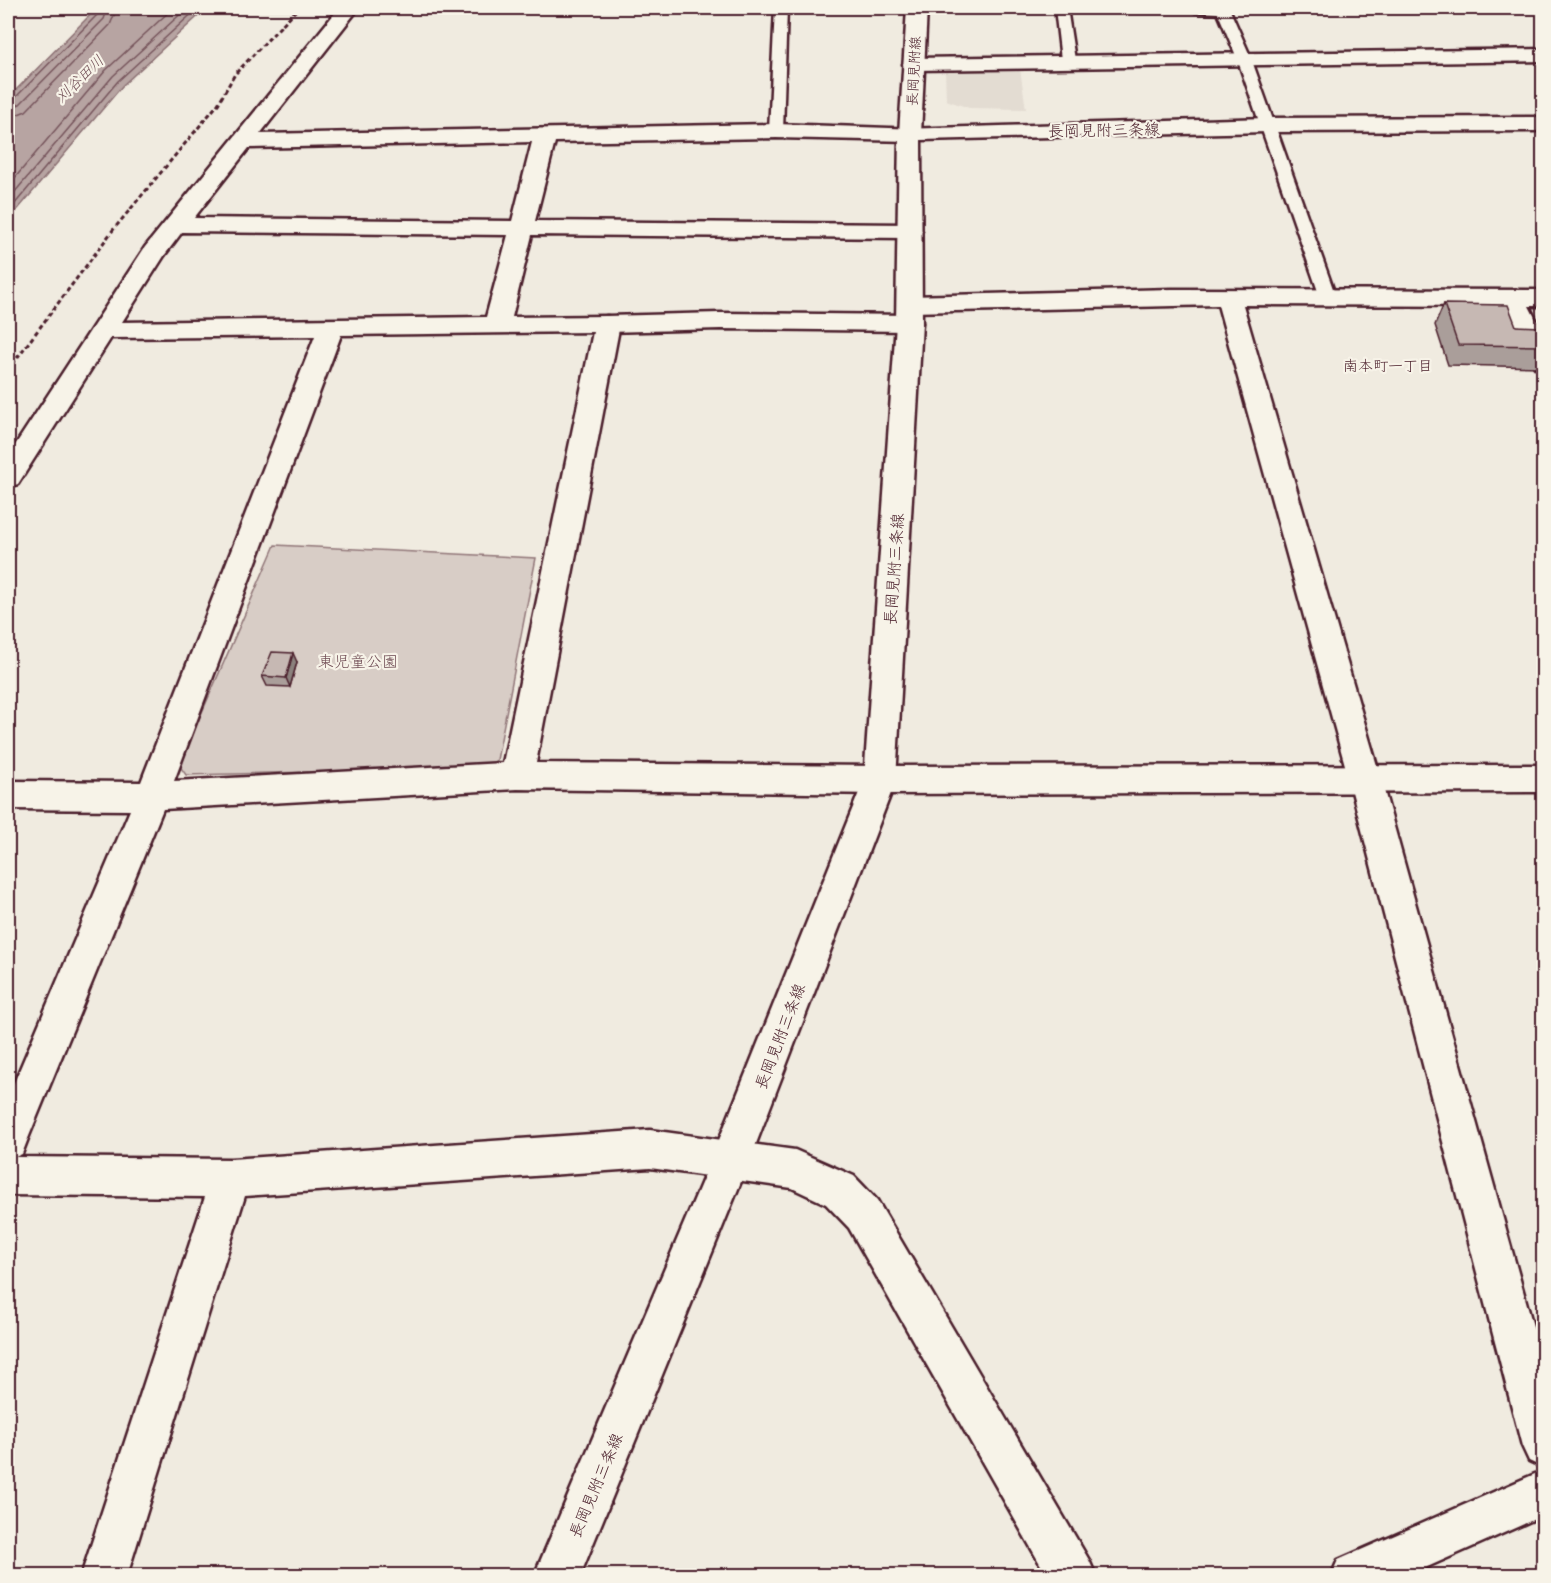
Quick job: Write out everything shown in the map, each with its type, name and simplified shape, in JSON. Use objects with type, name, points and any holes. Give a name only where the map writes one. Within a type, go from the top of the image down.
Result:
[{"type":"street","points":[[8,477],[154,252],[349,8]]},
{"type":"street","name":"長岡見附線","points":[[910,134],[916,8]]},
{"type":"street","points":[[914,64],[1544,55]]},
{"type":"street","name":"長岡見附三条線","points":[[557,1575],[730,1162],[880,780],[910,313],[910,134],[1267,125],[1544,124]]},
{"type":"street","points":[[242,141],[776,131],[910,134]]},
{"type":"street","points":[[497,325],[545,136]]},
{"type":"street","points":[[175,225],[523,226],[910,231]]},
{"type":"street","points":[[1228,297],[1364,776],[1544,1446]]},
{"type":"street","points":[[104,330],[720,321],[1228,297],[1544,298]]},
{"type":"street","points":[[1512,298],[1544,361]]},
{"type":"street","points":[[517,776],[607,324]]},
{"type":"street","points":[[8,1141],[152,796],[331,327]]},
{"type":"street","points":[[8,795],[152,796],[517,776],[880,780],[1364,776],[1544,778]]},
{"type":"street","points":[[8,1176],[231,1178],[650,1149],[730,1162],[795,1169],[840,1190],[863,1214],[1072,1575]]},
{"type":"street","points":[[104,1575],[231,1178]]},
{"type":"street","points":[[1354,1575],[1544,1492]]},
{"type":"lane","points":[[776,131],[781,8]]},
{"type":"lane","points":[[1061,8],[1068,60]]},
{"type":"lane","points":[[1195,8],[1223,8],[1244,58],[1328,297]]},
{"type":"path","points":[[8,370],[113,230],[218,104],[235,74],[298,8]]},
{"type":"shaded area","points":[[945,69],[1020,69],[1026,109],[969,108],[946,100]]},
{"type":"green space","name":"東児童公園","points":[[275,545],[536,558],[497,760],[484,768],[186,775],[179,765]]},
{"type":"water","name":"刈谷田川","points":[[97,8],[207,8],[123,85],[8,221],[8,98]]},
{"type":"building","points":[[1444,304],[1508,305],[1516,326],[1540,327],[1544,334],[1544,346],[1458,345]]},
{"type":"building","points":[[272,652],[293,653],[286,678],[262,676]]},
{"type":"district","name":"南本町一丁目","points":[[1388,365]]}]
